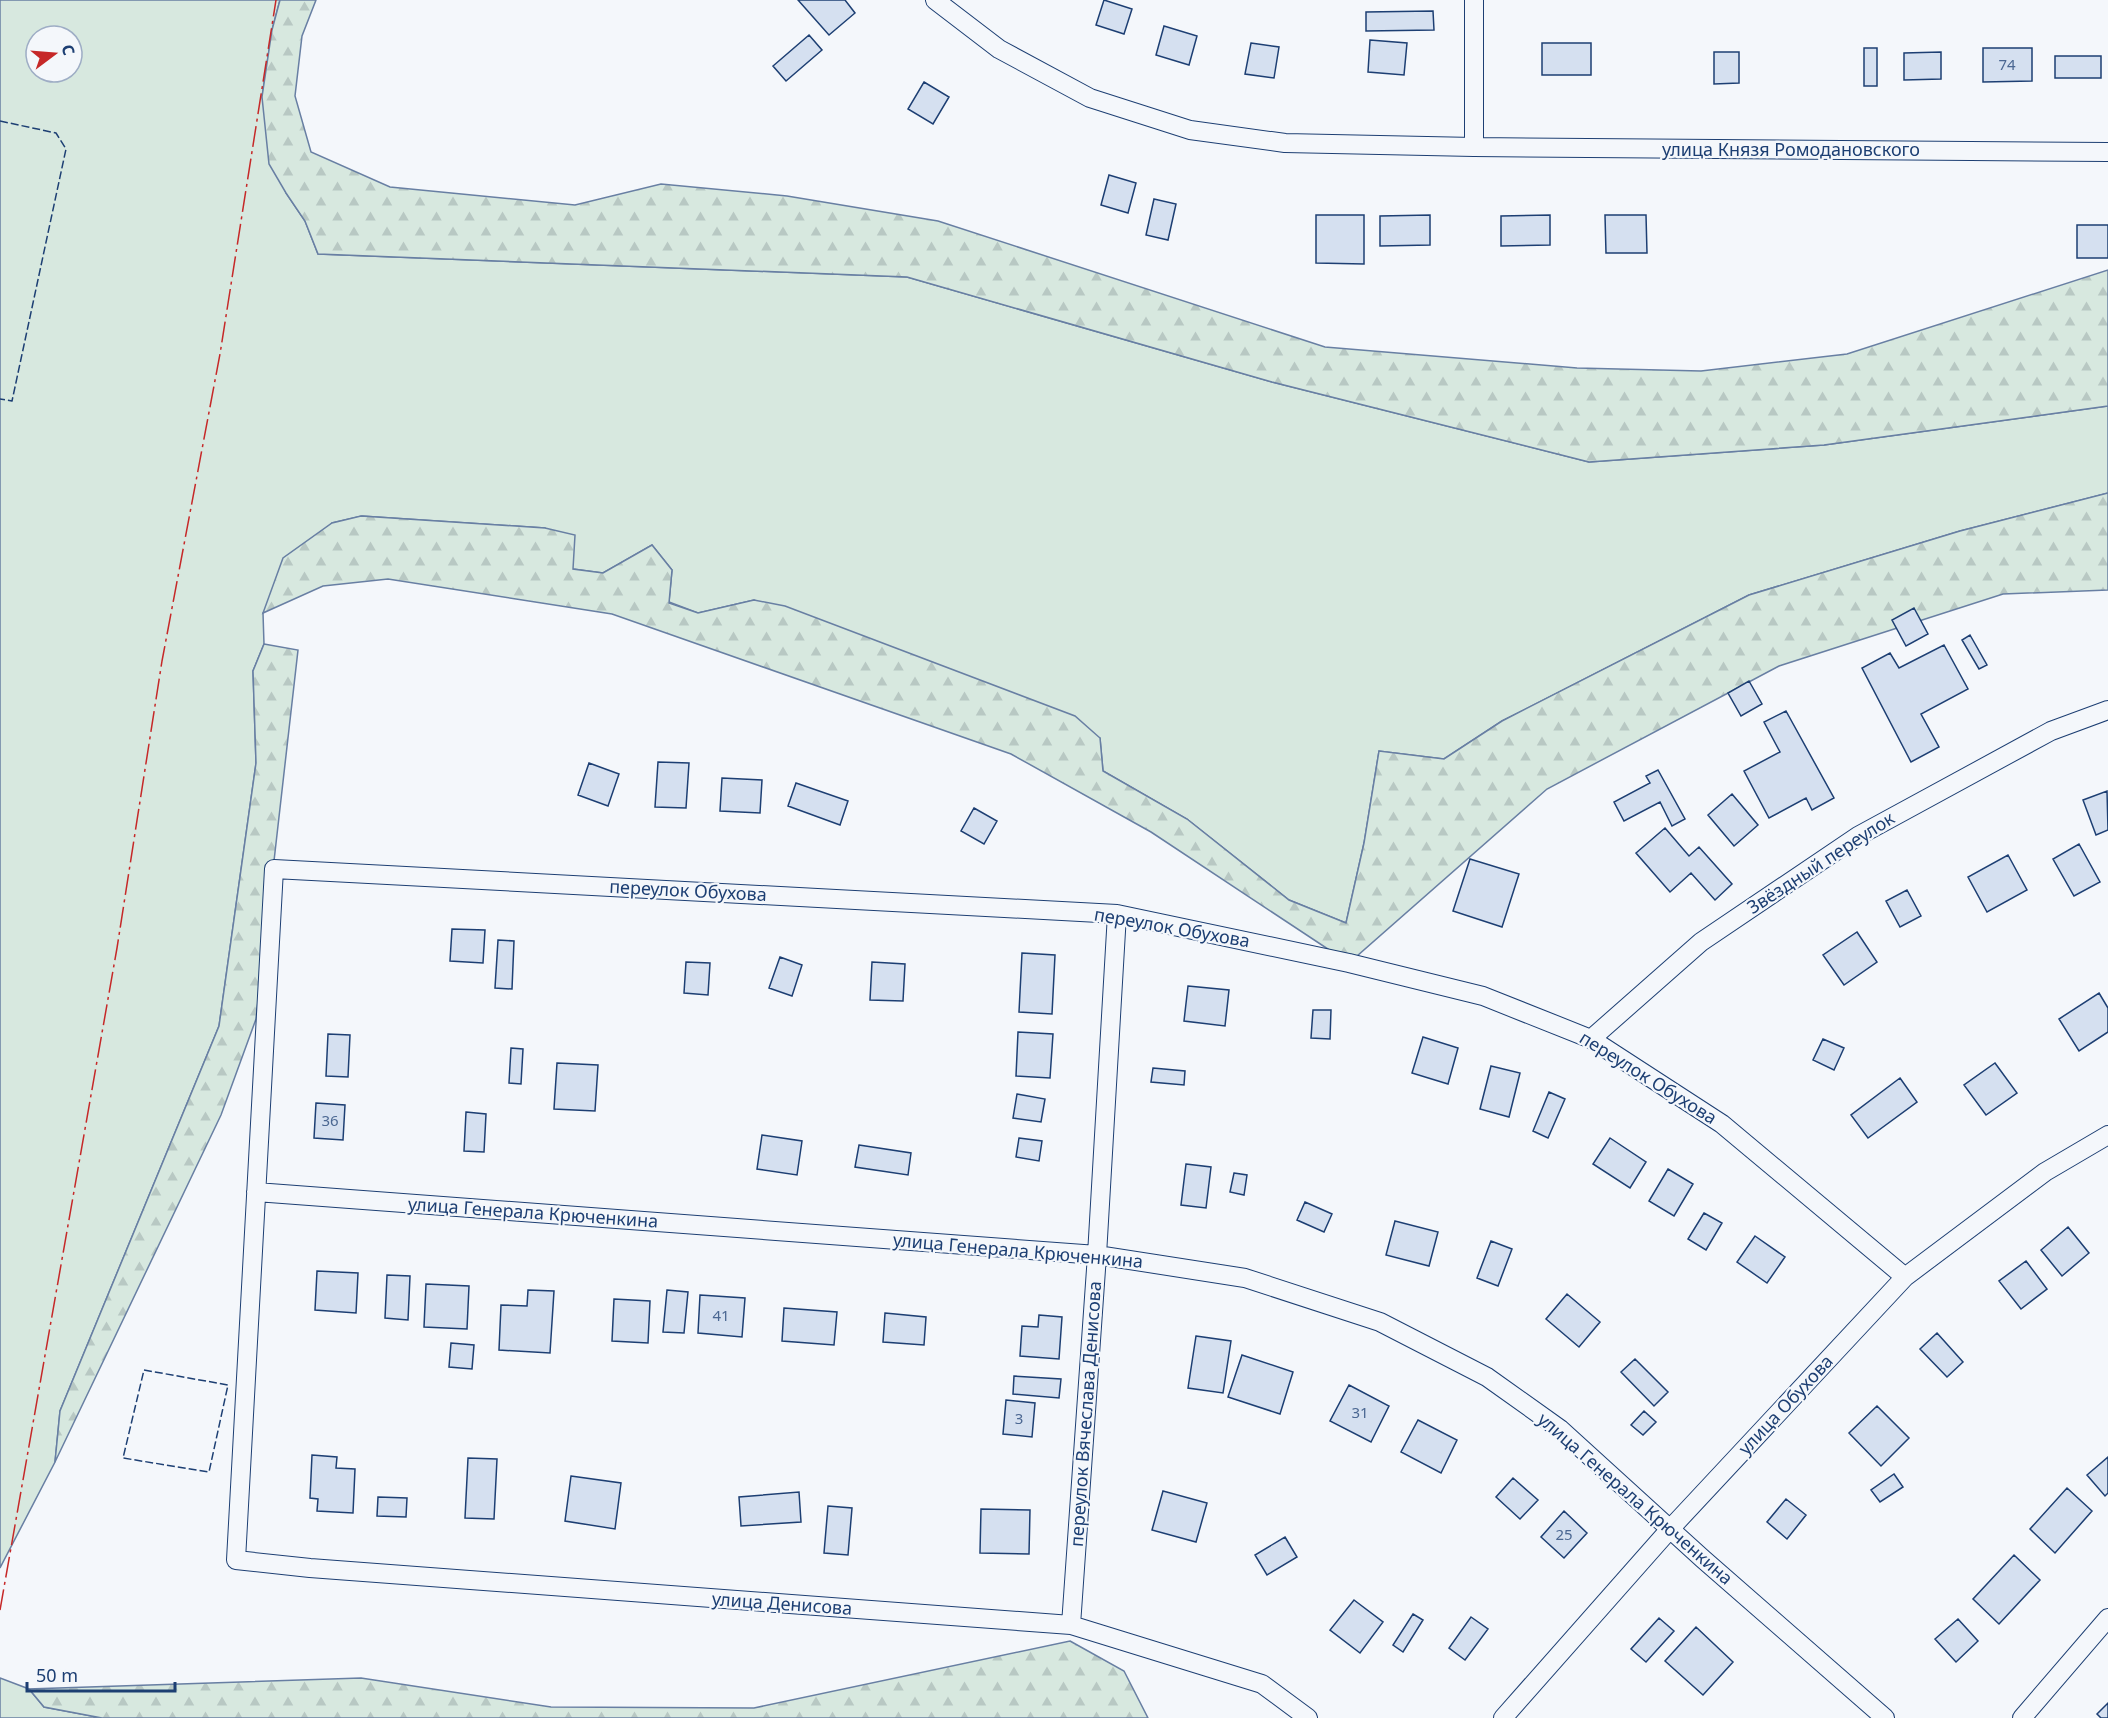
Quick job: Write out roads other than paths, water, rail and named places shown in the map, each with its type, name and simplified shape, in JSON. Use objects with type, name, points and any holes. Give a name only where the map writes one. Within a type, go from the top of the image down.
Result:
[{"type":"street","name":"улица Князя Ромодановского","points":[[935,0],[999,49],[1090,98],[1190,130],[1285,143],[1474,147],[2108,152]]},
{"type":"street","points":[[1474,0],[1474,147]]},
{"type":"street","name":"Звёздный переулок","points":[[1591,1039],[1701,942],[1858,836],[2051,731],[2108,710]]},
{"type":"street","name":"переулок Обухова","points":[[256,1192],[274,869],[1117,914],[1349,963],[1483,996],[1591,1039],[1722,1124],[1905,1277]]},
{"type":"street","name":"переулок Вячеслава Денисова","points":[[1071,1625],[1097,1255],[1117,914]]},
{"type":"street","name":"улица Обухова","points":[[1503,1718],[1670,1529],[1905,1277],[2045,1172],[2108,1135]]},
{"type":"street","name":"улица Генерала Крюченкина","points":[[256,1192],[1097,1255],[1245,1278],[1380,1322],[1487,1377],[1560,1429],[1885,1718]]},
{"type":"street","name":"улица Денисова","points":[[256,1192],[236,1560],[310,1568],[1071,1625],[1262,1684],[1308,1718]]},
{"type":"street","points":[[2022,1718],[2108,1618]]}]
